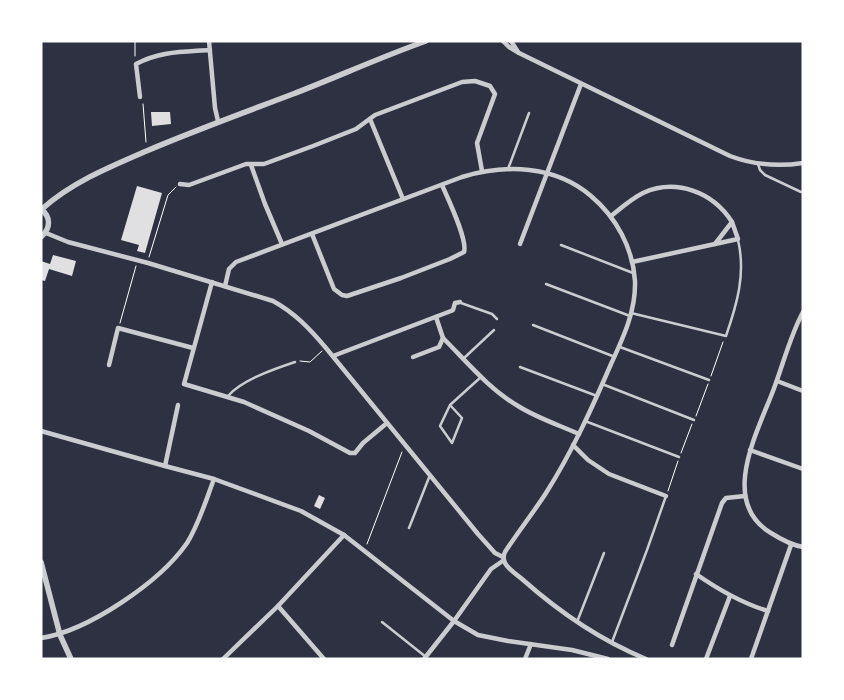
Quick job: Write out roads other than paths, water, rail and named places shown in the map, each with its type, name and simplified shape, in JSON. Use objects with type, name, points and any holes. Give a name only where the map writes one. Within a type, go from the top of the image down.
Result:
[{"type":"street","points":[[209,41],[215,108],[218,121]]},
{"type":"street","points":[[426,41],[218,121],[117,163],[56,197],[42,209],[49,223],[44,235],[212,282],[273,301],[283,306],[302,321],[333,356],[495,553],[541,596],[577,622],[633,656],[646,659]]},
{"type":"street","points":[[503,41],[519,53],[719,152],[758,164],[778,166],[803,163]]},
{"type":"street","points":[[511,41],[519,53]]},
{"type":"street","points":[[140,97],[136,64],[147,58],[167,52],[210,50]]},
{"type":"street","points":[[180,184],[189,184],[246,164],[264,164],[356,129],[375,115],[462,82],[475,81],[486,83],[493,88],[495,94],[477,143],[482,171]]},
{"type":"street","points":[[520,244],[581,84]]},
{"type":"street","points":[[370,120],[403,199]]},
{"type":"street","points":[[251,165],[282,244]]},
{"type":"street","points":[[225,286],[229,269],[236,262],[482,171],[508,169],[547,173],[577,185],[599,203],[611,216],[624,240],[634,273],[635,291],[631,315],[620,346],[579,434],[546,493],[508,547],[504,560],[492,569],[426,657]]},
{"type":"street","points":[[312,234],[334,289],[342,295],[347,296],[401,278],[464,252],[463,236],[442,185]]},
{"type":"street","points":[[611,216],[640,194],[656,189],[674,187],[692,190],[713,200],[725,212],[732,222],[738,239],[632,262]]},
{"type":"street","points":[[715,244],[732,222]]},
{"type":"street","points":[[212,282],[184,384],[244,402],[309,431],[350,453],[355,453],[363,443],[387,423]]},
{"type":"street","points":[[333,356],[453,310],[455,303],[460,302]]},
{"type":"street","points":[[802,313],[750,450],[744,481],[745,496],[749,509],[756,521],[767,531],[791,545],[803,547]]},
{"type":"street","points":[[436,317],[443,338],[481,377],[519,407],[579,434]]},
{"type":"street","points":[[109,365],[118,328],[193,348]]},
{"type":"street","points":[[413,357],[439,347],[443,338]]},
{"type":"street","points":[[777,381],[803,391]]},
{"type":"street","points":[[164,466],[178,405]]},
{"type":"street","points":[[41,431],[214,479],[301,511],[344,535],[454,621],[478,635],[572,650],[608,659]]},
{"type":"street","points":[[572,445],[588,460],[609,474],[666,496]]},
{"type":"street","points":[[750,450],[803,469]]},
{"type":"street","points":[[41,638],[60,635],[126,600],[146,585],[180,551],[190,537],[214,479]]},
{"type":"street","points":[[672,645],[722,503],[726,498],[745,496]]},
{"type":"street","points":[[223,659],[278,606],[344,535]]},
{"type":"street","points":[[751,659],[791,545]]},
{"type":"street","points":[[41,562],[60,635],[71,659]]},
{"type":"street","points":[[696,574],[730,596],[751,606],[768,611]]},
{"type":"street","points":[[706,659],[730,596]]},
{"type":"street","points":[[278,606],[324,659]]},
{"type":"street","points":[[525,659],[531,644]]},
{"type":"lane","points":[[508,169],[529,113]]},
{"type":"lane","points":[[758,164],[760,170],[765,175],[801,192]]},
{"type":"lane","points":[[546,284],[631,315],[726,336],[738,302],[741,262],[738,239]]},
{"type":"lane","points":[[561,245],[634,273]]},
{"type":"lane","points":[[460,302],[492,314],[497,319]]},
{"type":"lane","points":[[532,325],[614,356]]},
{"type":"lane","points":[[463,359],[494,330]]},
{"type":"lane","points":[[620,346],[709,380]]},
{"type":"lane","points":[[226,398],[233,390],[266,373],[295,362]]},
{"type":"lane","points":[[520,366],[597,396]]},
{"type":"lane","points":[[450,405],[462,418],[452,442],[440,426],[450,405],[481,377]]},
{"type":"lane","points":[[602,384],[694,420]]},
{"type":"lane","points":[[585,421],[679,457]]},
{"type":"lane","points":[[410,528],[430,476]]},
{"type":"lane","points":[[612,642],[648,550],[666,496]]},
{"type":"lane","points":[[577,622],[604,553]]},
{"type":"lane","points":[[382,622],[426,657],[433,659]]}]
